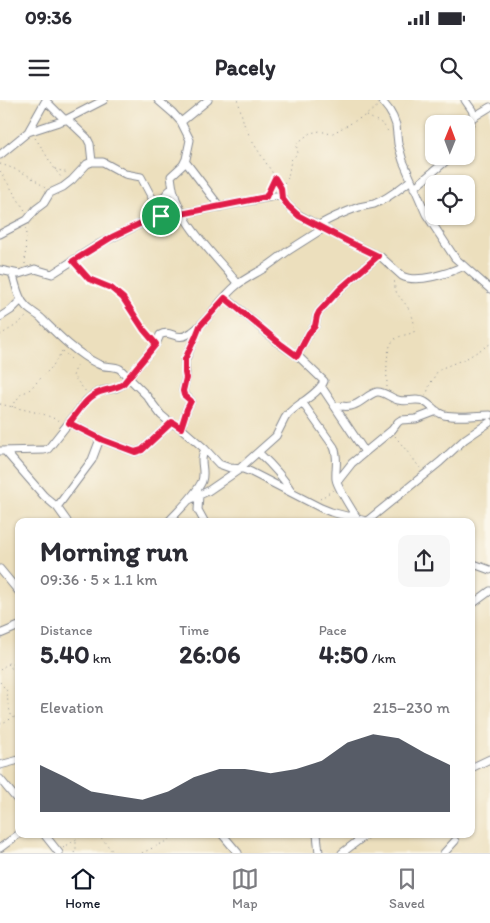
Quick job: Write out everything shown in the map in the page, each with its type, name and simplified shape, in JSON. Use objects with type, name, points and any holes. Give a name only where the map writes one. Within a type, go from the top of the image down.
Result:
[{"type":"street","points":[[0,155],[29,132],[66,119],[104,100]]},
{"type":"street","points":[[158,100],[181,122],[190,140],[183,165],[171,176],[175,196],[201,240],[238,284]]},
{"type":"street","points":[[181,122],[208,100]]},
{"type":"street","points":[[465,100],[474,115]]},
{"type":"street","points":[[29,132],[46,101],[87,138],[90,144],[92,162]]},
{"type":"street","points":[[381,101],[393,117],[403,161],[426,214],[455,258],[490,289]]},
{"type":"street","points":[[475,115],[490,106]]},
{"type":"street","points":[[185,161],[220,207]]},
{"type":"street","points":[[0,234],[28,219],[50,193],[68,183],[87,164],[92,162],[103,162],[125,174],[140,177],[160,214]]},
{"type":"street","points":[[414,188],[441,165]]},
{"type":"street","points":[[3,451],[48,449],[90,397],[101,391],[119,386],[128,378],[156,344],[160,335],[168,332],[173,336],[181,337],[190,334],[200,326],[238,284],[268,266],[334,218],[389,197],[411,180]]},
{"type":"street","points":[[160,214],[163,199],[173,188]]},
{"type":"street","points":[[0,270],[19,274],[35,269],[52,274],[112,237],[160,214],[184,214],[275,196],[282,198],[299,216],[378,256],[406,278],[437,276],[464,266]]},
{"type":"street","points":[[297,356],[309,333],[315,326],[319,312],[340,289],[378,256]]},
{"type":"street","points":[[12,273],[24,305],[84,356],[99,365],[118,368],[146,395],[160,415],[181,428],[219,464],[251,472],[331,512],[357,518]]},
{"type":"street","points":[[187,502],[208,491],[258,453],[276,436],[288,414],[324,382],[297,356],[225,298]]},
{"type":"street","points":[[0,317],[21,300]]},
{"type":"street","points":[[181,428],[191,401],[184,395],[183,391],[186,378],[185,359],[200,326]]},
{"type":"street","points":[[321,386],[365,452]]},
{"type":"street","points":[[336,407],[352,406],[370,395],[380,392],[396,400],[420,400],[436,412],[448,416],[490,415]]},
{"type":"street","points":[[302,402],[334,448],[338,484],[357,518]]},
{"type":"street","points":[[338,484],[347,468],[391,432],[398,422],[416,419],[436,412]]},
{"type":"street","points":[[68,424],[132,452],[138,452],[172,422]]},
{"type":"street","points":[[370,518],[425,475],[465,439],[490,422]]},
{"type":"street","points":[[57,507],[92,460],[100,438]]},
{"type":"street","points":[[172,518],[197,490],[202,480],[202,459],[205,449]]},
{"type":"street","points":[[3,451],[57,507],[65,518]]},
{"type":"street","points":[[258,453],[284,479],[293,493]]},
{"type":"street","points":[[199,495],[198,510],[202,518]]},
{"type":"street","points":[[475,564],[490,570]]},
{"type":"street","points":[[0,569],[15,587]]},
{"type":"street","points":[[475,602],[490,591]]},
{"type":"street","points":[[0,634],[15,628]]},
{"type":"street","points":[[475,766],[490,759]]},
{"type":"street","points":[[0,765],[15,761]]},
{"type":"street","points":[[0,779],[15,797]]},
{"type":"street","points":[[0,848],[15,837]]},
{"type":"street","points":[[47,838],[59,852]]},
{"type":"street","points":[[225,838],[238,853]]},
{"type":"street","points":[[317,838],[319,853]]},
{"type":"street","points":[[342,853],[362,838]]},
{"type":"street","points":[[444,853],[455,841]]},
{"type":"path","points":[[238,100],[244,124],[252,141],[281,188],[282,198]]},
{"type":"path","points":[[281,188],[288,178],[291,160],[298,153],[296,144],[306,135],[316,131],[331,134],[366,115],[381,101]]},
{"type":"path","points":[[366,115],[383,124],[392,136],[398,140]]},
{"type":"path","points":[[29,132],[41,146],[54,168],[68,183]]},
{"type":"path","points":[[0,164],[17,170],[44,186],[50,193]]},
{"type":"path","points":[[54,168],[77,175]]},
{"type":"path","points":[[0,171],[28,219],[25,251],[26,272]]},
{"type":"path","points":[[266,197],[275,178]]},
{"type":"path","points":[[73,261],[89,279],[111,288],[123,298],[144,330],[156,344]]},
{"type":"path","points":[[386,395],[388,358],[392,342],[414,332],[415,327],[409,310],[396,290],[393,268]]},
{"type":"path","points":[[0,335],[24,319],[30,310]]},
{"type":"path","points":[[12,406],[20,395],[29,390],[52,367],[68,343]]},
{"type":"path","points":[[424,402],[430,384],[437,372],[442,368],[468,358],[490,344]]},
{"type":"path","points":[[63,350],[76,363],[77,366],[73,376],[90,397]]},
{"type":"path","points":[[0,404],[43,414],[68,424]]},
{"type":"path","points":[[391,432],[425,475]]},
{"type":"path","points":[[313,504],[338,484]]},
{"type":"path","points":[[0,670],[7,664],[15,663]]},
{"type":"path","points":[[7,664],[15,671]]},
{"type":"path","points":[[0,682],[7,691],[12,718]]},
{"type":"path","points":[[0,724],[15,717]]},
{"type":"path","points":[[101,838],[114,853]]},
{"type":"path","points":[[142,853],[171,838]]},
{"type":"path","points":[[59,852],[76,839]]},
{"type":"path","points":[[74,853],[76,839]]},
{"type":"route","points":[[275,178],[281,188],[282,198],[299,216],[378,256],[340,289],[319,312],[315,326],[309,333],[297,356],[225,298],[200,326],[185,359],[186,378],[183,391],[184,395],[191,402],[181,428],[172,422],[142,450],[132,452],[69,423],[93,395],[123,384],[156,344],[144,330],[123,298],[111,288],[89,279],[73,261],[112,237],[146,220],[161,216],[177,215],[266,197],[275,178]]}]
